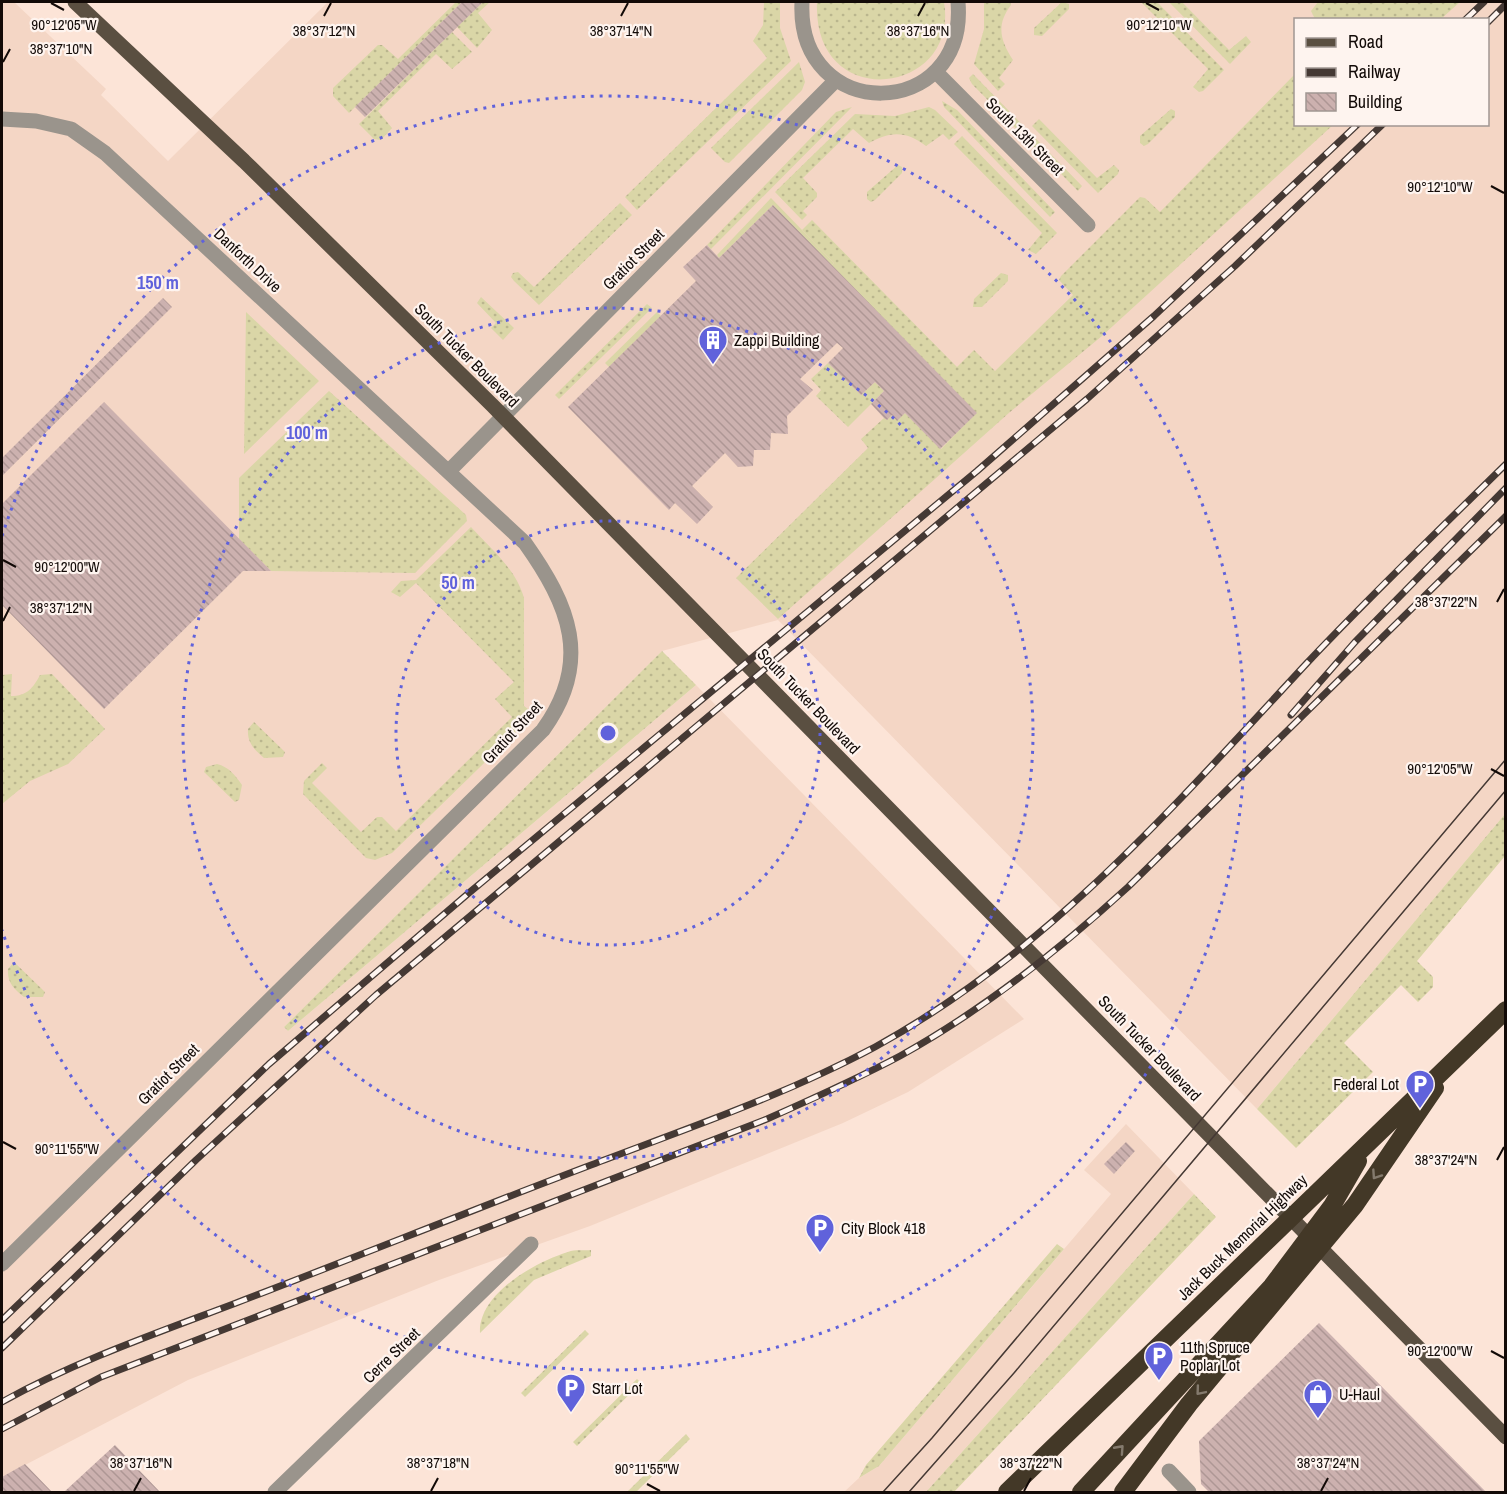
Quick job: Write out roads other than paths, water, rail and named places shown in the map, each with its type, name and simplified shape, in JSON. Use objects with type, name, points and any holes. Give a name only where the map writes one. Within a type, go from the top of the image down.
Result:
[{"type":"highway","name":"Jack Buck Memorial Highway","points":[[1007,1492],[1506,1010]]},
{"type":"highway","name":"Jack Buck Memorial Highway","points":[[1014,1492],[1506,1016]]},
{"type":"highway","points":[[1123,1492],[1189,1404],[1355,1205],[1456,1057]]},
{"type":"highway","points":[[1081,1492],[1272,1286],[1332,1206],[1360,1157]]},
{"type":"main road","name":"South Tucker Boulevard","points":[[75,2],[244,161],[492,405],[1506,1437]]},
{"type":"street","points":[[802,2],[801,22],[807,45],[819,65],[836,81],[855,91],[876,94],[898,92],[918,84],[936,72],[946,59],[959,31],[958,2]]},
{"type":"street","name":"South 13th Street","points":[[936,72],[1088,225]]},
{"type":"street","name":"Gratiot Street","points":[[2,1264],[543,730],[565,694],[570,671],[570,641],[566,615],[556,590],[525,543],[450,470],[836,81]]},
{"type":"street","name":"Danforth Drive","points":[[2,119],[36,121],[71,129],[105,153],[450,470]]},
{"type":"street","name":"Cerre Street","points":[[275,1492],[531,1244]]},
{"type":"street","points":[[1169,1471],[1190,1492]]},
{"type":"tram line","points":[[883,1492],[932,1438],[1506,759]]},
{"type":"tram line","points":[[909,1492],[1014,1373],[1506,790]]},
{"type":"railway","points":[[1467,18],[1484,2]]},
{"type":"railway","points":[[1489,21],[1506,4]]},
{"type":"railway","points":[[2,1320],[269,1064],[470,892],[977,471],[1154,316],[1356,126]]},
{"type":"railway","points":[[2,1348],[196,1160],[376,995],[1087,399],[1235,266],[1381,126]]},
{"type":"railway","points":[[2,1402],[59,1373],[117,1348],[771,1096],[875,1047],[938,1009],[997,967],[1106,873],[1208,770],[1356,612],[1506,464]]},
{"type":"railway","points":[[1291,715],[1355,642],[1506,488]]},
{"type":"railway","points":[[2,1429],[101,1377],[767,1119],[867,1073],[931,1038],[1019,978],[1075,934],[1128,887],[1506,516]]},
{"type":"place","name":"Zappi Building","points":[[713,366]]},
{"type":"place","name":"Federal Lot","points":[[1420,1110]]},
{"type":"place","name":"City Block 418","points":[[820,1254]]},
{"type":"place","name":"11th Spruce Poplar Lot","points":[[1159,1382]]},
{"type":"place","name":"Starr Lot","points":[[571,1414]]},
{"type":"place","name":"U-Haul","points":[[1318,1420]]}]
